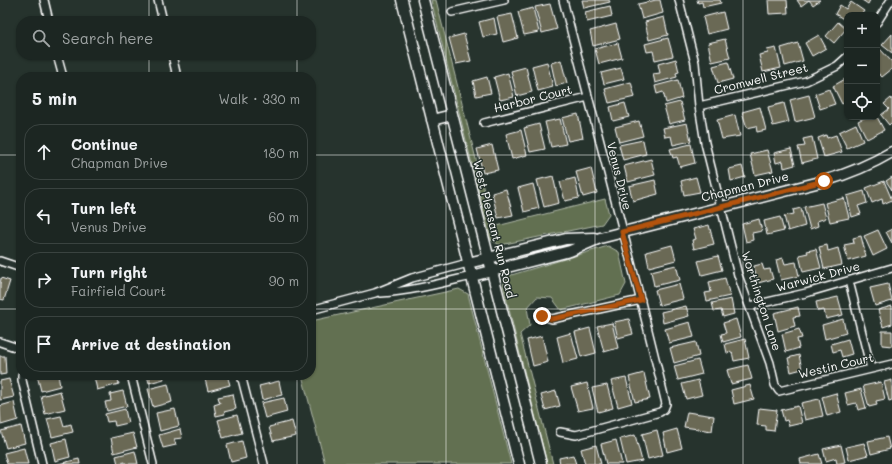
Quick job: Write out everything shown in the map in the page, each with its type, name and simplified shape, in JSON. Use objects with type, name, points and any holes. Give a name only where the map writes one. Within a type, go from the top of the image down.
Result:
[{"type":"main road","points":[[402,0],[519,464]]},
{"type":"main road","name":"West Pleasant Run Road","points":[[423,0],[541,464]]},
{"type":"main road","points":[[432,120],[452,115]]},
{"type":"main road","name":"Chapman Drive","points":[[472,276],[570,252],[600,238],[622,232],[824,181],[850,173],[892,152]]},
{"type":"main road","name":"Chapman Drive","points":[[468,263],[566,239],[600,238]]},
{"type":"street","points":[[44,0],[48,16]]},
{"type":"street","points":[[158,0],[162,16]]},
{"type":"street","points":[[452,12],[504,0]]},
{"type":"street","name":"Venus Drive","points":[[560,432],[576,435],[660,412],[664,409],[666,404],[641,300],[622,232],[564,0]]},
{"type":"street","name":"Worthington Lane","points":[[679,0],[695,63],[698,106],[705,143],[722,206],[738,275],[770,364],[775,385],[779,391],[786,389]]},
{"type":"street","points":[[880,17],[891,0]]},
{"type":"street","name":"Cromwell Street","points":[[698,106],[806,81],[837,66],[844,59]]},
{"type":"street","points":[[58,60],[61,72]]},
{"type":"street","points":[[173,60],[176,72]]},
{"type":"street","name":"Harbor Court","points":[[484,123],[588,97]]},
{"type":"street","points":[[0,261],[16,266]]},
{"type":"street","name":"Chapman Drive","points":[[316,309],[375,293],[412,278],[468,263]]},
{"type":"street","name":"Warwick Drive","points":[[750,306],[806,293],[892,268]]},
{"type":"street","name":"Chapman Drive","points":[[375,293],[400,292],[472,276]]},
{"type":"street","points":[[849,281],[871,369]]},
{"type":"street","points":[[542,316],[552,319],[641,300]]},
{"type":"street","points":[[0,342],[16,347]]},
{"type":"street","name":"Westin Court","points":[[786,389],[892,364]]},
{"type":"street","points":[[22,380],[42,464]]},
{"type":"street","points":[[132,380],[153,464]]},
{"type":"street","points":[[242,380],[264,464]]},
{"type":"green space","points":[[431,0],[436,0],[493,227],[605,199],[609,214],[602,224],[500,245],[491,240]]},
{"type":"green space","points":[[608,246],[619,252],[626,284],[620,295],[561,310],[552,298],[537,297],[527,308],[530,325],[520,334],[553,464],[547,464],[503,285],[508,276]]},
{"type":"green space","points":[[459,289],[468,294],[511,464],[325,464],[303,380],[316,380],[316,320]]},
{"type":"building","points":[[582,0],[609,0],[610,2],[584,8]]},
{"type":"building","points":[[660,0],[663,13],[642,19],[638,4]]},
{"type":"building","points":[[697,0],[720,0],[721,3],[703,7],[702,2],[698,3]]},
{"type":"building","points":[[768,0],[787,0],[788,13],[769,14]]},
{"type":"building","points":[[797,0],[809,0],[801,6]]},
{"type":"building","points":[[809,0],[820,0],[813,5]]},
{"type":"building","points":[[862,0],[870,0],[868,4]]},
{"type":"building","points":[[851,2],[864,11],[844,12],[844,19],[835,14],[840,5],[846,9]]},
{"type":"building","points":[[550,4],[557,29],[542,33],[535,7]]},
{"type":"building","points":[[610,6],[612,16],[587,22],[585,12]]},
{"type":"building","points":[[533,8],[539,32],[524,35],[518,12]]},
{"type":"building","points":[[723,12],[727,29],[707,34],[703,17]]},
{"type":"building","points":[[512,14],[518,38],[503,42],[497,17]]},
{"type":"building","points":[[664,17],[668,35],[649,40],[645,22]]},
{"type":"building","points":[[494,18],[497,34],[483,37],[479,22]]},
{"type":"building","points":[[838,22],[844,27],[844,31],[834,43],[826,36]]},
{"type":"building","points":[[616,24],[620,39],[593,46],[590,31]]},
{"type":"building","points":[[464,34],[471,61],[456,64],[449,38]]},
{"type":"building","points":[[892,34],[892,53],[882,45]]},
{"type":"building","points":[[819,35],[826,48],[812,56],[805,43]]},
{"type":"building","points":[[668,38],[673,56],[655,60],[653,51],[647,52],[645,44]]},
{"type":"building","points":[[725,39],[730,58],[712,62],[708,43]]},
{"type":"building","points":[[618,43],[622,58],[599,64],[595,49]]},
{"type":"building","points":[[798,43],[803,61],[785,66],[781,48]]},
{"type":"building","points":[[776,48],[781,68],[763,72],[759,55],[768,53],[767,50]]},
{"type":"building","points":[[880,49],[892,62],[892,69],[882,77],[880,75]]},
{"type":"building","points":[[676,59],[679,72],[676,73],[677,77],[655,83],[653,74],[660,73],[658,64]]},
{"type":"building","points":[[561,60],[567,83],[556,86],[551,63]]},
{"type":"building","points":[[547,62],[553,87],[538,91],[532,66]]},
{"type":"building","points":[[728,62],[733,79],[718,83],[713,66]]},
{"type":"building","points":[[526,67],[532,92],[517,96],[511,71]]},
{"type":"building","points":[[621,68],[624,79],[604,84],[601,73]]},
{"type":"building","points":[[508,73],[514,97],[500,100],[494,77]]},
{"type":"building","points":[[487,77],[491,93],[476,96],[473,81]]},
{"type":"building","points":[[678,80],[682,98],[666,103],[663,92],[657,94],[655,86]]},
{"type":"building","points":[[844,80],[844,103],[842,104],[833,86]]},
{"type":"building","points":[[631,82],[635,97],[609,103],[605,89]]},
{"type":"building","points":[[829,89],[835,104],[820,109],[815,94]]},
{"type":"building","points":[[809,95],[815,117],[795,122],[790,100]]},
{"type":"building","points":[[891,98],[892,122],[889,125],[881,115],[889,109],[884,104]]},
{"type":"building","points":[[680,102],[685,120],[669,124],[664,106]]},
{"type":"building","points":[[625,103],[629,117],[613,121],[610,107]]},
{"type":"building","points":[[784,103],[789,122],[773,126],[768,107]]},
{"type":"building","points":[[760,107],[766,130],[757,132],[756,126],[747,128],[742,112]]},
{"type":"building","points":[[578,114],[583,138],[568,141],[562,118]]},
{"type":"building","points":[[735,115],[740,136],[722,139],[717,120]]},
{"type":"building","points":[[560,119],[566,144],[551,147],[545,122]]},
{"type":"building","points":[[879,120],[884,130],[867,139],[858,121]]},
{"type":"building","points":[[639,121],[643,136],[619,142],[615,127]]},
{"type":"building","points":[[687,123],[691,141],[673,145],[671,136],[665,137],[663,128]]},
{"type":"building","points":[[539,124],[545,149],[530,152],[524,128]]},
{"type":"building","points":[[856,124],[863,141],[847,148],[839,132]]},
{"type":"building","points":[[521,130],[527,155],[512,159],[506,134]]},
{"type":"building","points":[[826,135],[827,138],[836,135],[842,152],[824,157],[818,138]]},
{"type":"building","points":[[812,137],[817,159],[802,163],[798,147],[805,146],[803,139]]},
{"type":"building","points":[[643,140],[646,154],[623,160],[619,145]]},
{"type":"building","points":[[691,144],[695,163],[680,167],[677,157],[673,158],[670,149]]},
{"type":"building","points":[[492,145],[498,170],[483,173],[477,149]]},
{"type":"building","points":[[791,149],[795,165],[784,168],[783,161],[776,163],[774,153]]},
{"type":"building","points":[[767,150],[773,171],[755,175],[750,154]]},
{"type":"building","points":[[651,159],[655,175],[628,182],[624,166]]},
{"type":"building","points":[[742,166],[745,177],[731,181],[729,169]]},
{"type":"building","points":[[591,168],[597,193],[583,197],[576,172]]},
{"type":"building","points":[[553,176],[559,203],[544,207],[537,180]]},
{"type":"building","points":[[696,177],[700,192],[684,195],[681,181]]},
{"type":"building","points":[[892,177],[892,190],[886,181]]},
{"type":"building","points":[[575,178],[579,198],[565,201],[560,182]]},
{"type":"building","points":[[655,180],[658,194],[633,201],[629,186]]},
{"type":"building","points":[[884,181],[892,200],[883,204],[882,199],[872,203],[866,188]]},
{"type":"building","points":[[533,184],[539,208],[524,212],[518,188]]},
{"type":"building","points":[[506,189],[513,215],[498,218],[492,193]]},
{"type":"building","points":[[864,191],[867,203],[858,206],[861,214],[852,217],[847,196]]},
{"type":"building","points":[[844,198],[849,218],[830,222],[825,203]]},
{"type":"building","points":[[822,203],[826,218],[817,221],[818,226],[810,229],[804,207]]},
{"type":"building","points":[[801,208],[805,226],[788,231],[784,216],[794,214],[793,210]]},
{"type":"building","points":[[780,217],[784,231],[767,235],[764,221]]},
{"type":"building","points":[[759,219],[762,231],[752,233],[753,240],[746,242],[742,224]]},
{"type":"building","points":[[709,225],[714,244],[694,249],[692,240],[696,239],[693,229]]},
{"type":"building","points":[[892,229],[892,243],[886,232]]},
{"type":"building","points":[[878,230],[887,249],[873,256],[864,236]]},
{"type":"building","points":[[861,236],[866,256],[848,261],[844,245],[854,243],[853,238]]},
{"type":"building","points":[[672,245],[676,260],[649,267],[646,252]]},
{"type":"building","points":[[827,245],[828,251],[838,248],[842,265],[824,269],[819,247]]},
{"type":"building","points":[[816,249],[821,268],[803,272],[799,255]]},
{"type":"building","points":[[718,256],[722,270],[702,275],[698,261]]},
{"type":"building","points":[[783,258],[785,264],[796,262],[799,276],[781,280],[776,260]]},
{"type":"building","points":[[762,264],[764,270],[770,269],[773,279],[758,283],[754,266]]},
{"type":"building","points":[[676,265],[680,280],[654,286],[651,271]]},
{"type":"building","points":[[1,278],[10,281],[4,300],[0,299]]},
{"type":"building","points":[[725,278],[730,296],[707,301],[705,293],[711,292],[709,282]]},
{"type":"building","points":[[679,284],[683,299],[659,305],[655,290]]},
{"type":"building","points":[[888,284],[892,301],[875,306],[870,288]]},
{"type":"building","points":[[838,297],[843,315],[826,319],[824,310],[818,311],[816,302]]},
{"type":"building","points":[[731,299],[734,314],[723,317],[721,310],[714,311],[712,303]]},
{"type":"building","points":[[686,306],[689,316],[663,323],[661,312]]},
{"type":"building","points":[[892,306],[892,324],[883,327],[878,310]]},
{"type":"building","points":[[798,307],[800,316],[793,317],[795,326],[778,331],[774,313]]},
{"type":"building","points":[[629,319],[633,334],[618,338],[614,322]]},
{"type":"building","points":[[736,319],[741,337],[723,342],[721,334],[726,333],[723,323]]},
{"type":"building","points":[[843,319],[846,333],[825,339],[822,325]]},
{"type":"building","points":[[690,322],[694,337],[669,343],[665,329]]},
{"type":"building","points":[[612,323],[618,348],[604,352],[597,326]]},
{"type":"building","points":[[590,328],[596,353],[581,357],[575,332]]},
{"type":"building","points":[[799,329],[802,338],[797,339],[799,348],[786,352],[782,334]]},
{"type":"building","points":[[882,331],[892,331],[892,346],[882,345]]},
{"type":"building","points":[[571,333],[578,359],[563,363],[557,337]]},
{"type":"building","points":[[542,336],[548,362],[533,366],[527,340]]},
{"type":"building","points":[[745,339],[749,358],[734,361],[732,352],[727,353],[725,344]]},
{"type":"building","points":[[848,339],[852,354],[842,357],[840,350],[833,352],[831,344]]},
{"type":"building","points":[[696,342],[699,356],[674,363],[670,348]]},
{"type":"building","points":[[799,355],[802,369],[791,372],[788,358]]},
{"type":"building","points":[[0,356],[5,356],[6,374],[0,375]]},
{"type":"building","points":[[698,360],[702,374],[678,380],[674,366]]},
{"type":"building","points":[[748,365],[752,379],[731,384],[727,370]]},
{"type":"building","points":[[644,373],[650,399],[635,402],[629,377]]},
{"type":"building","points":[[626,378],[632,403],[618,407],[611,381]]},
{"type":"building","points":[[9,379],[14,397],[0,400],[0,381]]},
{"type":"building","points":[[38,380],[59,380],[60,386],[41,391]]},
{"type":"building","points":[[95,380],[118,380],[119,384],[97,390]]},
{"type":"building","points":[[148,380],[160,380],[149,383]]},
{"type":"building","points":[[205,380],[228,380],[230,385],[208,391]]},
{"type":"building","points":[[698,380],[702,395],[686,399],[682,384]]},
{"type":"building","points":[[892,380],[892,400],[889,401],[884,382]]},
{"type":"building","points":[[279,381],[282,395],[262,400],[259,386]]},
{"type":"building","points":[[881,382],[885,399],[876,401],[877,405],[869,407],[863,386]]},
{"type":"building","points":[[587,383],[593,408],[578,411],[571,387]]},
{"type":"building","points":[[168,384],[172,402],[153,407],[148,389]]},
{"type":"building","points":[[607,385],[613,408],[598,412],[592,388]]},
{"type":"building","points":[[750,385],[754,399],[734,404],[731,390]]},
{"type":"building","points":[[861,389],[866,408],[858,410],[856,403],[848,405],[845,393]]},
{"type":"building","points":[[60,391],[65,409],[45,414],[41,396]]},
{"type":"building","points":[[123,391],[127,406],[107,411],[105,402],[111,401],[110,394]]},
{"type":"building","points":[[556,391],[560,406],[545,410],[541,395]]},
{"type":"building","points":[[836,393],[841,412],[827,416],[822,397]]},
{"type":"building","points":[[233,394],[236,409],[216,416],[214,405],[220,403],[218,397]]},
{"type":"building","points":[[284,398],[287,412],[265,418],[261,403]]},
{"type":"building","points":[[819,399],[823,416],[805,420],[801,403]]},
{"type":"building","points":[[14,402],[18,420],[1,425],[0,406]]},
{"type":"building","points":[[798,406],[802,423],[789,426],[787,420],[784,421],[781,410]]},
{"type":"building","points":[[759,408],[777,410],[774,431],[766,430],[766,426],[757,425]]},
{"type":"building","points":[[125,409],[128,423],[115,426],[114,421],[107,422],[105,414]]},
{"type":"building","points":[[175,409],[179,426],[160,431],[156,413]]},
{"type":"building","points":[[687,412],[714,416],[712,431],[684,427]]},
{"type":"building","points":[[237,415],[242,433],[223,438],[218,420]]},
{"type":"building","points":[[61,416],[64,426],[71,424],[73,432],[52,437],[47,419]]},
{"type":"building","points":[[292,421],[296,436],[273,441],[269,427]]},
{"type":"building","points":[[21,426],[25,443],[6,448],[1,431]]},
{"type":"building","points":[[180,429],[182,438],[174,439],[176,445],[163,448],[159,435]]},
{"type":"building","points":[[677,429],[682,448],[667,452],[663,433]]},
{"type":"building","points":[[657,430],[663,455],[648,459],[642,434]]},
{"type":"building","points":[[133,433],[137,447],[114,453],[111,438]]},
{"type":"building","points":[[635,435],[642,461],[626,464],[620,439]]},
{"type":"building","points":[[887,437],[890,449],[871,454],[868,441]]},
{"type":"building","points":[[66,439],[70,457],[55,461],[51,443]]},
{"type":"building","points":[[616,440],[622,464],[606,464],[601,444]]},
{"type":"building","points":[[242,441],[246,458],[231,462],[227,445]]},
{"type":"building","points":[[864,443],[868,455],[849,460],[846,447]]},
{"type":"building","points":[[596,445],[601,464],[585,464],[581,449]]},
{"type":"building","points":[[841,445],[845,462],[837,464],[836,458],[826,461],[823,449]]},
{"type":"building","points":[[24,448],[28,464],[7,464],[4,453]]},
{"type":"building","points":[[135,451],[138,464],[125,464],[125,462],[118,464],[116,456]]},
{"type":"building","points":[[819,454],[822,464],[801,464],[800,459]]},
{"type":"building","points":[[573,455],[576,464],[560,464],[559,458]]},
{"type":"building","points":[[79,459],[80,464],[58,464]]},
{"type":"route","points":[[542,316],[552,319],[641,300],[622,232],[824,181]]}]
